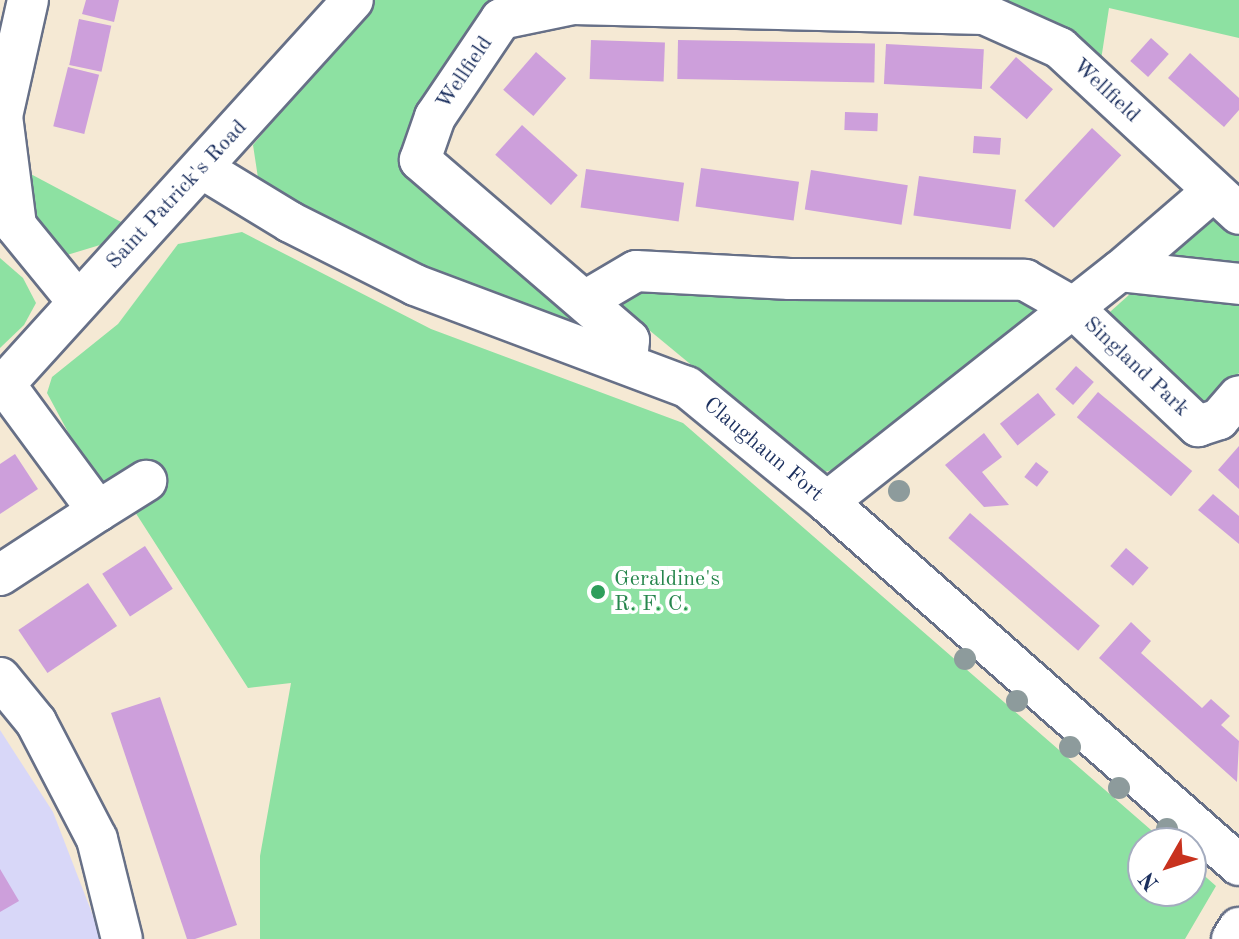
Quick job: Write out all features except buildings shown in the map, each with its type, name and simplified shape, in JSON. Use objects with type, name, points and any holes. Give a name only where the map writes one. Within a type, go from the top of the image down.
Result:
[{"type":"street","points":[[28,0],[1,116],[8,230],[78,302]]},
{"type":"street","name":"Saint Patrick's Road","points":[[3,387],[353,0]]},
{"type":"street","name":"Wellfield","points":[[627,362],[629,340],[420,160],[435,117],[501,19],[573,4],[984,14],[1060,48],[1226,202]]},
{"type":"street","name":"Claughaun Fort","points":[[203,169],[290,222],[415,285],[687,387],[827,502],[1239,865]]},
{"type":"street","points":[[827,502],[1071,306],[1226,202]]},
{"type":"street","points":[[585,301],[636,271],[790,279],[1025,280],[1071,306]]},
{"type":"street","points":[[1120,271],[1239,284]]},
{"type":"street","name":"Singland Park","points":[[1071,306],[1198,426],[1219,419],[1239,396]]},
{"type":"street","points":[[3,387],[98,511]]},
{"type":"street","points":[[0,575],[146,481]]},
{"type":"street","points":[[0,678],[36,722],[97,839],[122,939]]},
{"type":"street","points":[[1232,939],[1239,928]]},
{"type":"shaded area","points":[[0,730],[53,812],[102,939],[0,939]]},
{"type":"green space","points":[[375,0],[511,0],[399,156],[604,332],[433,276],[337,227],[258,178],[253,145]]},
{"type":"green space","points":[[939,0],[1239,0],[1239,38],[1109,8],[1101,60]]},
{"type":"green space","points":[[25,171],[123,223],[100,245],[67,255],[47,240],[30,202]]},
{"type":"green space","points":[[1219,203],[1239,221],[1239,267],[1154,261]]},
{"type":"green space","name":"Geraldine's R. F. C.","points":[[242,232],[431,329],[683,423],[1148,827],[1127,827],[1127,907],[1204,907],[1185,939],[260,939],[260,856],[291,683],[248,688],[128,501],[96,484],[47,393],[52,377],[118,324],[178,244]]},
{"type":"green space","points":[[0,258],[23,278],[36,303],[24,325],[0,348]]},
{"type":"green space","points":[[644,290],[1020,292],[1039,310],[838,468],[822,473],[620,306]]},
{"type":"green space","points":[[1130,294],[1239,296],[1239,373],[1200,410],[1101,320]]},
{"type":"green space","name":"Geraldine's R. F. C.","points":[[1207,878],[1216,886],[1207,901]]},
{"type":"place","name":"Geraldine's R. F. C.","points":[[598,592]]}]
